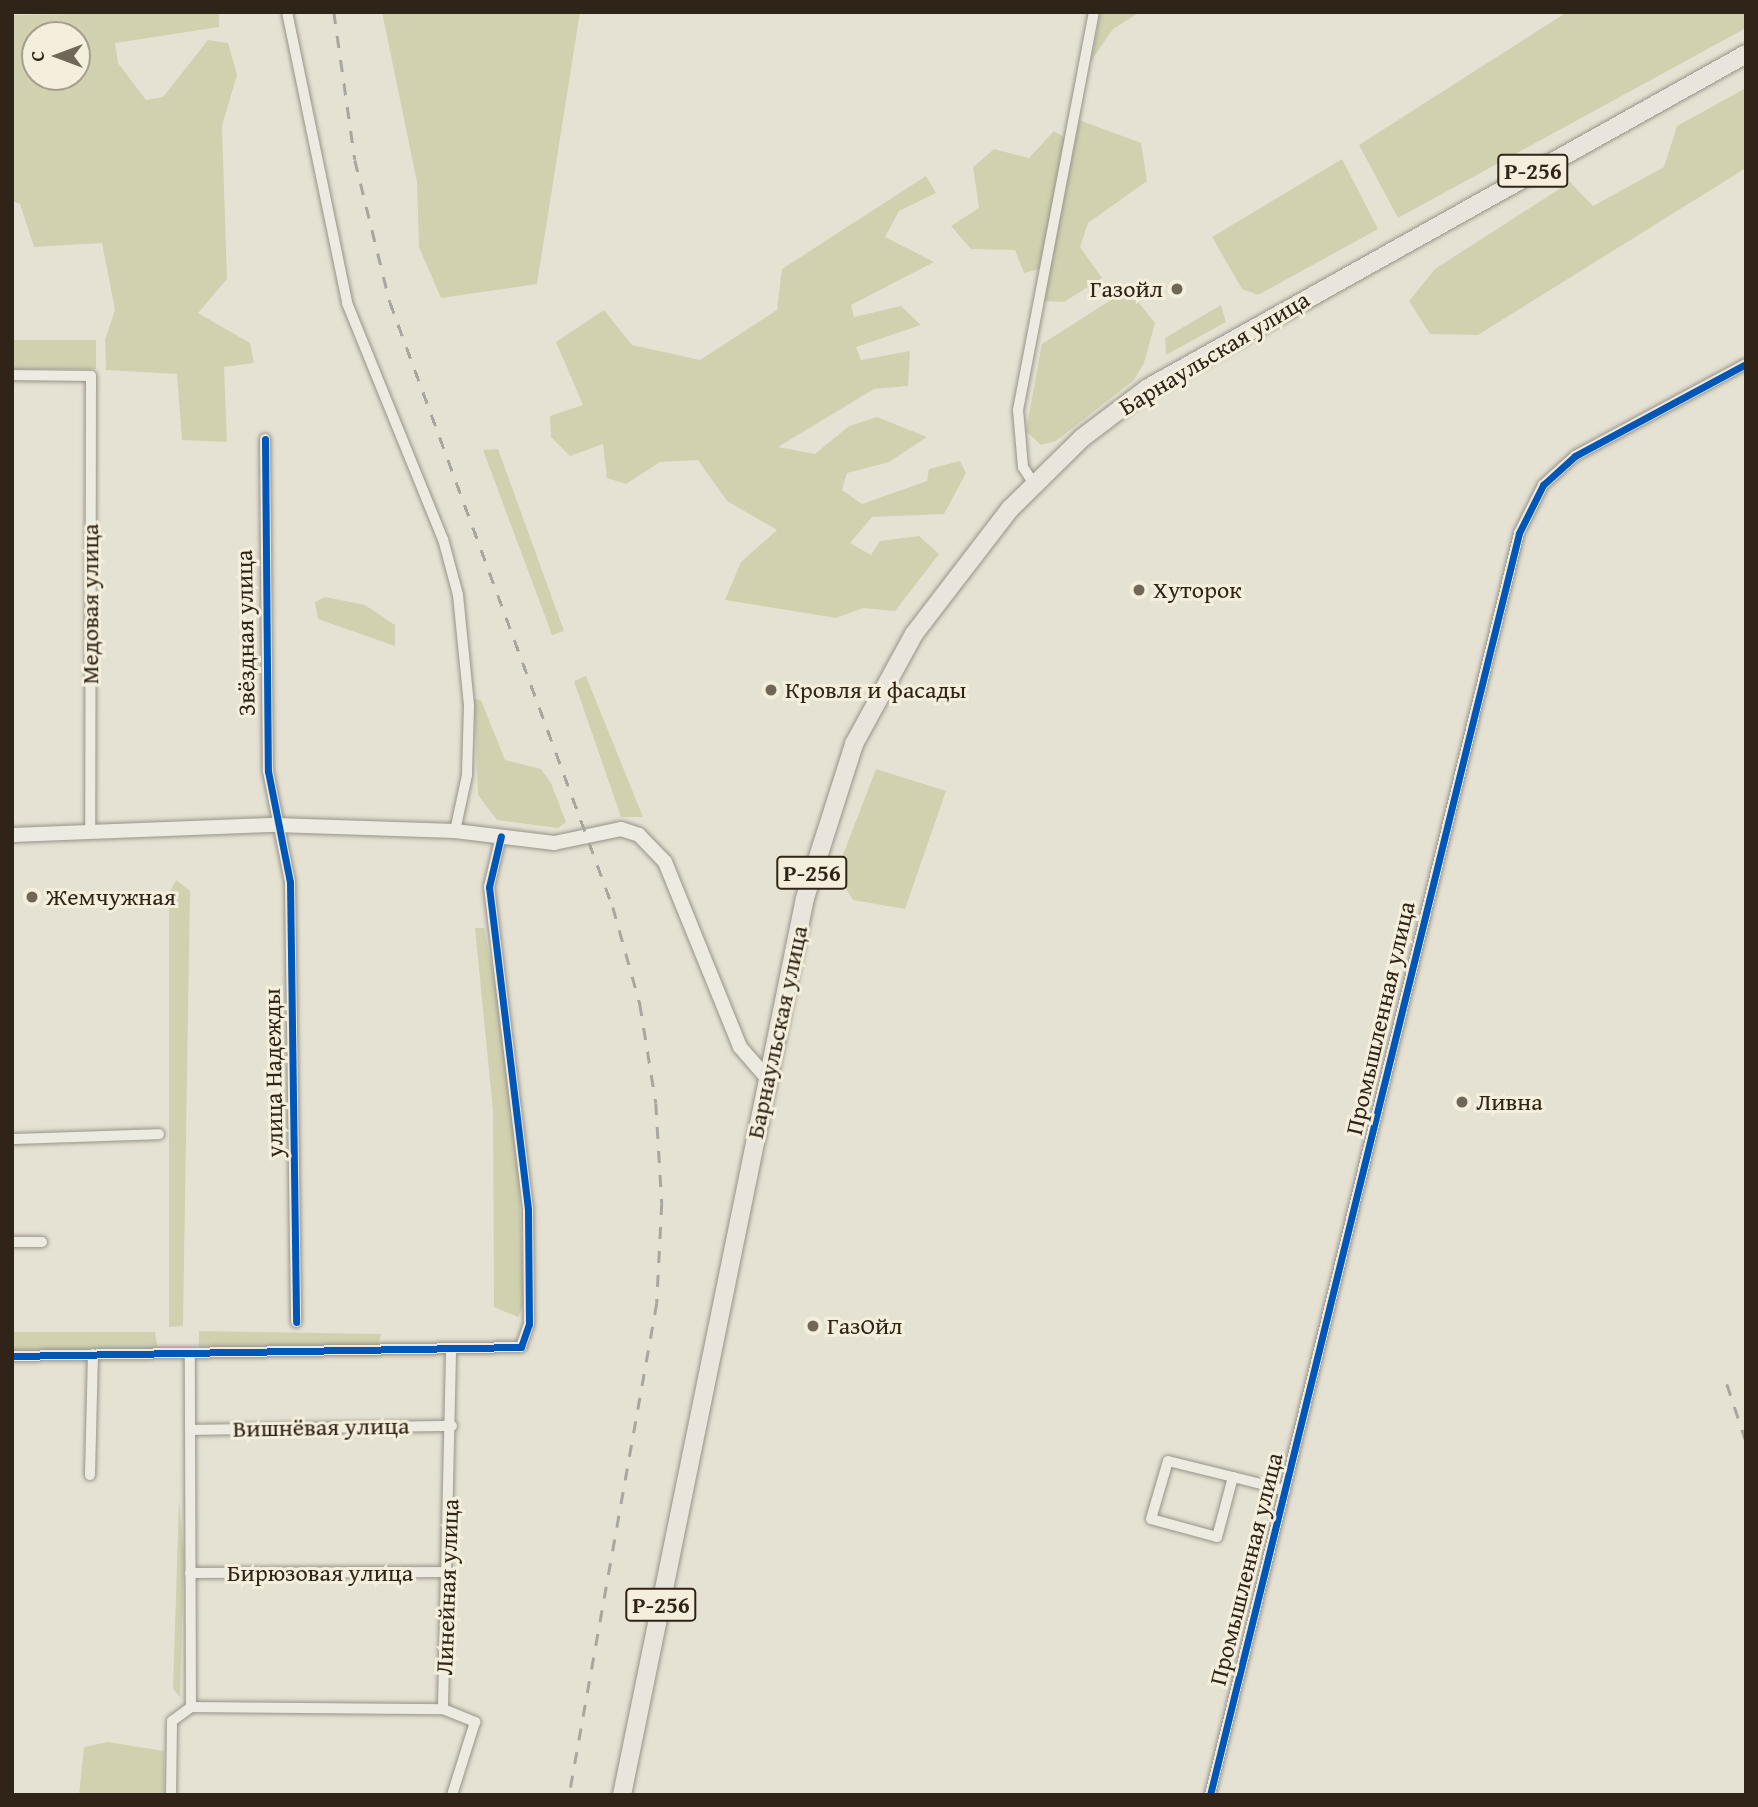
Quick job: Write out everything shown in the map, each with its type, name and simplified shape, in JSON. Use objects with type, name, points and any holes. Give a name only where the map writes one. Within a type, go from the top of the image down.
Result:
[{"type":"highway","name":"Барнаульская улица","points":[[622,1795],[767,1078],[821,838],[854,744],[935,603],[1034,484],[1118,410],[1200,355],[1746,54]]},
{"type":"street","points":[[287,12],[347,303],[443,539],[458,595],[469,705],[467,775],[455,831]]},
{"type":"street","points":[[1034,484],[1023,467],[1018,411],[1094,12]]},
{"type":"street","name":"Промышленная улица","points":[[1210,1795],[1519,533],[1543,485],[1575,456],[1746,364]]},
{"type":"street","name":"Медовая улица","points":[[12,375],[91,376],[90,831]]},
{"type":"street","name":"Звёздная улица","points":[[265,439],[264,667],[276,825]]},
{"type":"street","points":[[12,835],[276,825],[455,831],[554,843],[621,829],[653,848],[740,1047],[767,1078]]},
{"type":"street","name":"улица Надежды","points":[[276,825],[290,882],[296,1322]]},
{"type":"street","points":[[12,1356],[451,1353],[521,1347],[528,1324],[527,1209],[489,887],[501,836]]},
{"type":"street","points":[[12,1139],[159,1134]]},
{"type":"street","points":[[12,1242],[42,1242]]},
{"type":"street","name":"Линейная улица","points":[[451,1353],[449,1572],[443,1709],[475,1722],[452,1795]]},
{"type":"street","points":[[90,1475],[93,1354]]},
{"type":"street","points":[[190,1354],[191,1707]]},
{"type":"street","name":"Вишнёвая улица","points":[[191,1430],[452,1426]]},
{"type":"street","points":[[1233,1477],[1217,1537],[1151,1519],[1168,1461],[1233,1477],[1285,1490]]},
{"type":"street","name":"Бирюзовая улица","points":[[190,1573],[449,1572]]},
{"type":"street","points":[[171,1795],[172,1721],[191,1707],[443,1709]]},
{"type":"green space","points":[[219,12],[219,27],[115,43],[118,63],[146,100],[163,97],[208,40],[228,43],[237,75],[222,126],[227,279],[198,313],[250,343],[254,363],[224,367],[227,442],[182,440],[177,374],[106,370],[105,340],[115,310],[102,243],[34,247],[20,204],[12,201],[12,15]]},
{"type":"green space","points":[[382,12],[580,12],[537,284],[441,298],[419,247],[417,182]]},
{"type":"green space","points":[[1101,12],[1140,12],[1113,29],[1091,61]]},
{"type":"green space","points":[[1567,12],[1746,12],[1746,28],[1398,218],[1359,145]]},
{"type":"green space","points":[[1746,88],[1746,168],[1478,335],[1430,334],[1409,301],[1435,269],[1570,182],[1593,206],[1664,167],[1677,126]]},
{"type":"green space","points":[[1079,120],[1141,143],[1147,181],[1088,223],[1080,247],[1102,278],[1064,302],[1044,301]]},
{"type":"green space","points":[[1054,131],[1066,139],[1039,269],[1024,273],[1015,250],[971,249],[951,226],[979,208],[973,167],[994,149],[1029,158]]},
{"type":"green space","points":[[1342,159],[1378,229],[1258,295],[1242,289],[1212,237]]},
{"type":"green space","points":[[926,176],[936,193],[899,211],[885,237],[934,262],[851,305],[854,317],[901,306],[921,325],[856,347],[861,360],[910,351],[908,386],[874,389],[778,447],[815,454],[849,426],[877,417],[927,437],[889,462],[847,473],[842,490],[862,504],[927,481],[929,469],[960,461],[966,473],[944,514],[872,517],[850,543],[871,555],[880,541],[919,536],[939,554],[895,611],[863,608],[836,618],[725,600],[741,562],[777,530],[727,501],[698,460],[660,462],[626,484],[607,478],[603,444],[570,456],[551,437],[550,416],[583,405],[556,342],[604,310],[632,345],[700,360],[777,310],[782,269]]},
{"type":"green space","points":[[1128,289],[1155,323],[1144,363],[1134,380],[1056,441],[1041,445],[1026,431],[1042,344]]},
{"type":"green space","points":[[1221,305],[1226,322],[1166,355],[1165,338]]},
{"type":"green space","points":[[12,340],[96,340],[96,369],[12,369]]},
{"type":"green space","points":[[498,449],[564,631],[552,635],[483,450]]},
{"type":"green space","points":[[325,597],[365,605],[395,625],[395,646],[318,619],[315,602]]},
{"type":"green space","points":[[586,676],[643,817],[621,817],[574,681]]},
{"type":"green space","points":[[474,699],[481,700],[505,760],[541,769],[551,783],[566,822],[558,828],[497,820],[478,795]]},
{"type":"green space","points":[[876,769],[946,791],[905,909],[853,900],[836,873]]},
{"type":"green space","points":[[176,880],[190,891],[183,1326],[169,1327],[169,893]]},
{"type":"green space","points":[[475,928],[484,928],[515,1088],[524,1303],[518,1317],[494,1307],[493,1111]]},
{"type":"green space","points":[[199,1331],[381,1334],[378,1347],[199,1347]]},
{"type":"green space","points":[[12,1332],[155,1332],[158,1351],[12,1350]]},
{"type":"green space","points":[[179,1501],[184,1554],[180,1697],[173,1689]]},
{"type":"green space","points":[[108,1742],[164,1751],[164,1795],[79,1795],[84,1747]]},
{"type":"railway","points":[[334,12],[355,160],[390,302],[613,907],[640,1004],[656,1103],[662,1203],[657,1303],[569,1795]]},
{"type":"railway","points":[[1727,1384],[1746,1441]]},
{"type":"cycle path","points":[[1210,1795],[1519,533],[1543,485],[1575,456],[1746,364]]},
{"type":"cycle path","points":[[265,439],[268,771],[290,882],[296,1322]]},
{"type":"cycle path","points":[[12,1356],[521,1347],[529,1324],[528,1209],[489,887],[501,836]]},
{"type":"place","name":"Газойл","points":[[1177,289]]},
{"type":"place","name":"Хуторок","points":[[1139,590]]},
{"type":"place","name":"Кровля и фасады","points":[[771,690]]},
{"type":"place","name":"Жемчужная","points":[[32,897]]},
{"type":"place","name":"Ливна","points":[[1462,1102]]},
{"type":"place","name":"ГазОйл","points":[[813,1326]]}]
